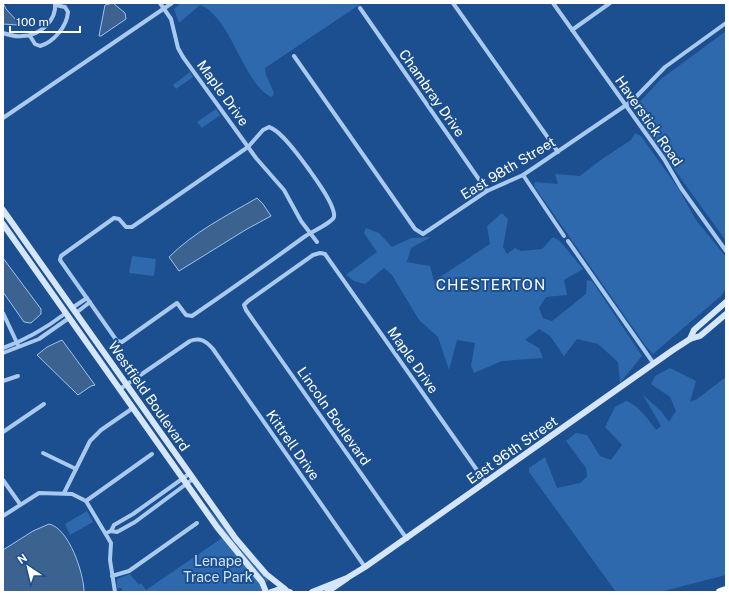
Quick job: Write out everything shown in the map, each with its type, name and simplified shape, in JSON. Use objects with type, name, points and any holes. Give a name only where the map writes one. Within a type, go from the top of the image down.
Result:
[{"type":"highway","points":[[720,592],[726,590]]},
{"type":"main road","name":"Westfield Boulevard","points":[[3,210],[236,539],[266,574],[289,591]]},
{"type":"main road","name":"Westfield Boulevard","points":[[4,226],[228,542],[262,582],[266,592]]},
{"type":"main road","name":"East 96th Street","points":[[690,339],[694,330],[726,302]]},
{"type":"main road","name":"East 96th Street","points":[[327,592],[407,539],[690,339],[700,336],[726,314]]},
{"type":"main road","name":"East 96th Street","points":[[312,592],[347,578]]},
{"type":"main road","points":[[271,592],[278,589],[289,591]]},
{"type":"street","name":"Maple Drive","points":[[160,3],[174,27],[178,48],[256,158],[284,190],[301,221],[317,242]]},
{"type":"street","points":[[3,118],[172,3]]},
{"type":"street","points":[[454,3],[558,152]]},
{"type":"street","name":"Haverstick Road","points":[[553,3],[664,159],[681,188],[726,251]]},
{"type":"street","points":[[572,30],[610,3]]},
{"type":"street","points":[[3,34],[30,36],[39,32],[47,25],[52,16],[55,4],[65,7],[68,12],[61,31],[49,42],[40,46],[35,44],[30,36]]},
{"type":"street","name":"Chambray Drive","points":[[360,8],[487,191]]},
{"type":"street","name":"East 98th Street","points":[[294,56],[415,230],[420,234],[426,233],[487,191],[523,175],[625,106],[637,96],[661,70],[726,23]]},
{"type":"street","points":[[269,127],[274,129],[309,170],[323,191],[334,212],[334,218],[331,222],[310,233],[192,316],[186,315],[177,303],[122,342],[117,341],[60,260],[63,253],[114,218],[119,219],[129,228],[132,227],[248,146],[263,130],[269,127]]},
{"type":"street","points":[[523,175],[564,236]]},
{"type":"street","points":[[568,241],[654,364]]},
{"type":"street","name":"Maple Drive","points":[[320,253],[326,255],[486,483]]},
{"type":"street","name":"Lincoln Boulevard","points":[[320,253],[313,255],[244,305],[246,310],[407,539]]},
{"type":"street","points":[[74,311],[88,300]]},
{"type":"street","points":[[3,313],[18,345]]},
{"type":"street","points":[[3,353],[67,316]]},
{"type":"street","name":"Kittrell Drive","points":[[127,385],[186,344],[200,339],[206,342],[213,349],[365,567]]},
{"type":"street","points":[[3,348],[18,345]]},
{"type":"street","points":[[3,381],[18,376]]},
{"type":"street","points":[[120,389],[127,385]]},
{"type":"street","points":[[3,432],[44,404]]},
{"type":"street","points":[[64,493],[92,439],[101,430],[133,408]]},
{"type":"street","points":[[43,453],[76,469]]},
{"type":"street","points":[[86,501],[152,454]]},
{"type":"street","points":[[111,531],[114,525],[191,477]]},
{"type":"street","points":[[3,480],[20,504]]},
{"type":"street","points":[[106,533],[111,531],[117,532],[138,520],[185,481]]},
{"type":"street","points":[[3,516],[20,504],[39,494],[72,494],[86,501],[111,543],[110,560],[115,592]]},
{"type":"street","points":[[112,576],[130,570],[197,523]]},
{"type":"green space","points":[[181,3],[362,3],[265,68],[266,75],[274,93],[272,97],[262,91],[254,80],[221,23],[211,12],[200,5],[179,23],[174,9]]},
{"type":"green space","points":[[726,31],[726,241],[648,133],[637,114],[635,107],[661,79]]},
{"type":"green space","points":[[190,72],[193,77],[176,89],[173,85]]},
{"type":"green space","points":[[216,109],[220,115],[202,128],[197,122]]},
{"type":"green space","points":[[635,133],[641,136],[678,188],[696,220],[726,257],[726,288],[722,295],[653,354],[645,345],[534,186],[535,182],[558,184],[555,174],[580,176],[602,159],[631,140]]},
{"type":"green space","points":[[502,213],[508,219],[503,247],[507,254],[515,248],[521,251],[542,249],[553,237],[560,241],[583,269],[564,280],[567,295],[546,297],[539,308],[543,318],[552,321],[586,294],[587,280],[592,281],[642,356],[620,383],[618,362],[598,344],[577,339],[564,356],[550,336],[539,329],[525,340],[539,348],[543,358],[502,361],[474,373],[471,366],[475,343],[457,340],[449,370],[438,337],[419,320],[392,275],[384,268],[365,284],[354,281],[346,275],[377,252],[364,233],[366,228],[379,233],[392,247],[411,238],[431,237],[411,248],[407,262],[430,266],[434,281],[490,244],[487,226]]},
{"type":"green space","points":[[132,256],[156,259],[154,276],[129,273]]},
{"type":"green space","points":[[670,368],[696,381],[690,402],[697,399],[726,377],[726,575],[660,592],[616,592],[529,472],[529,468],[545,457],[557,488],[580,483],[587,477],[586,468],[566,441],[576,433],[587,435],[600,456],[611,460],[622,445],[605,427],[615,407],[626,401],[639,409],[656,430],[661,426],[643,395],[661,411],[669,422],[676,411],[670,397],[651,384],[655,376]]},
{"type":"green space","points":[[203,502],[269,580],[265,583],[234,547]]},
{"type":"green space","points":[[87,511],[93,522],[70,535],[65,524]]},
{"type":"green space","name":"Lenape Trace Park","points":[[222,538],[260,582],[264,592],[122,592],[122,588],[117,588],[117,579],[130,574],[139,585],[141,583],[146,590]]},
{"type":"shaded area","points":[[3,3],[6,9],[18,22],[18,25],[3,24]]},
{"type":"shaded area","points":[[113,3],[125,13],[126,19],[99,36],[105,5]]},
{"type":"shaded area","points":[[257,198],[271,216],[179,271],[169,257],[200,232]]},
{"type":"shaded area","points":[[3,258],[41,309],[41,314],[31,323],[24,322],[3,292]]},
{"type":"shaded area","points":[[62,340],[95,385],[78,395],[37,355],[47,347]]},
{"type":"shaded area","points":[[49,524],[56,527],[69,543],[78,564],[84,592],[3,592],[3,550],[33,531]]},
{"type":"district","name":"CHESTERTON","points":[[491,284]]}]
